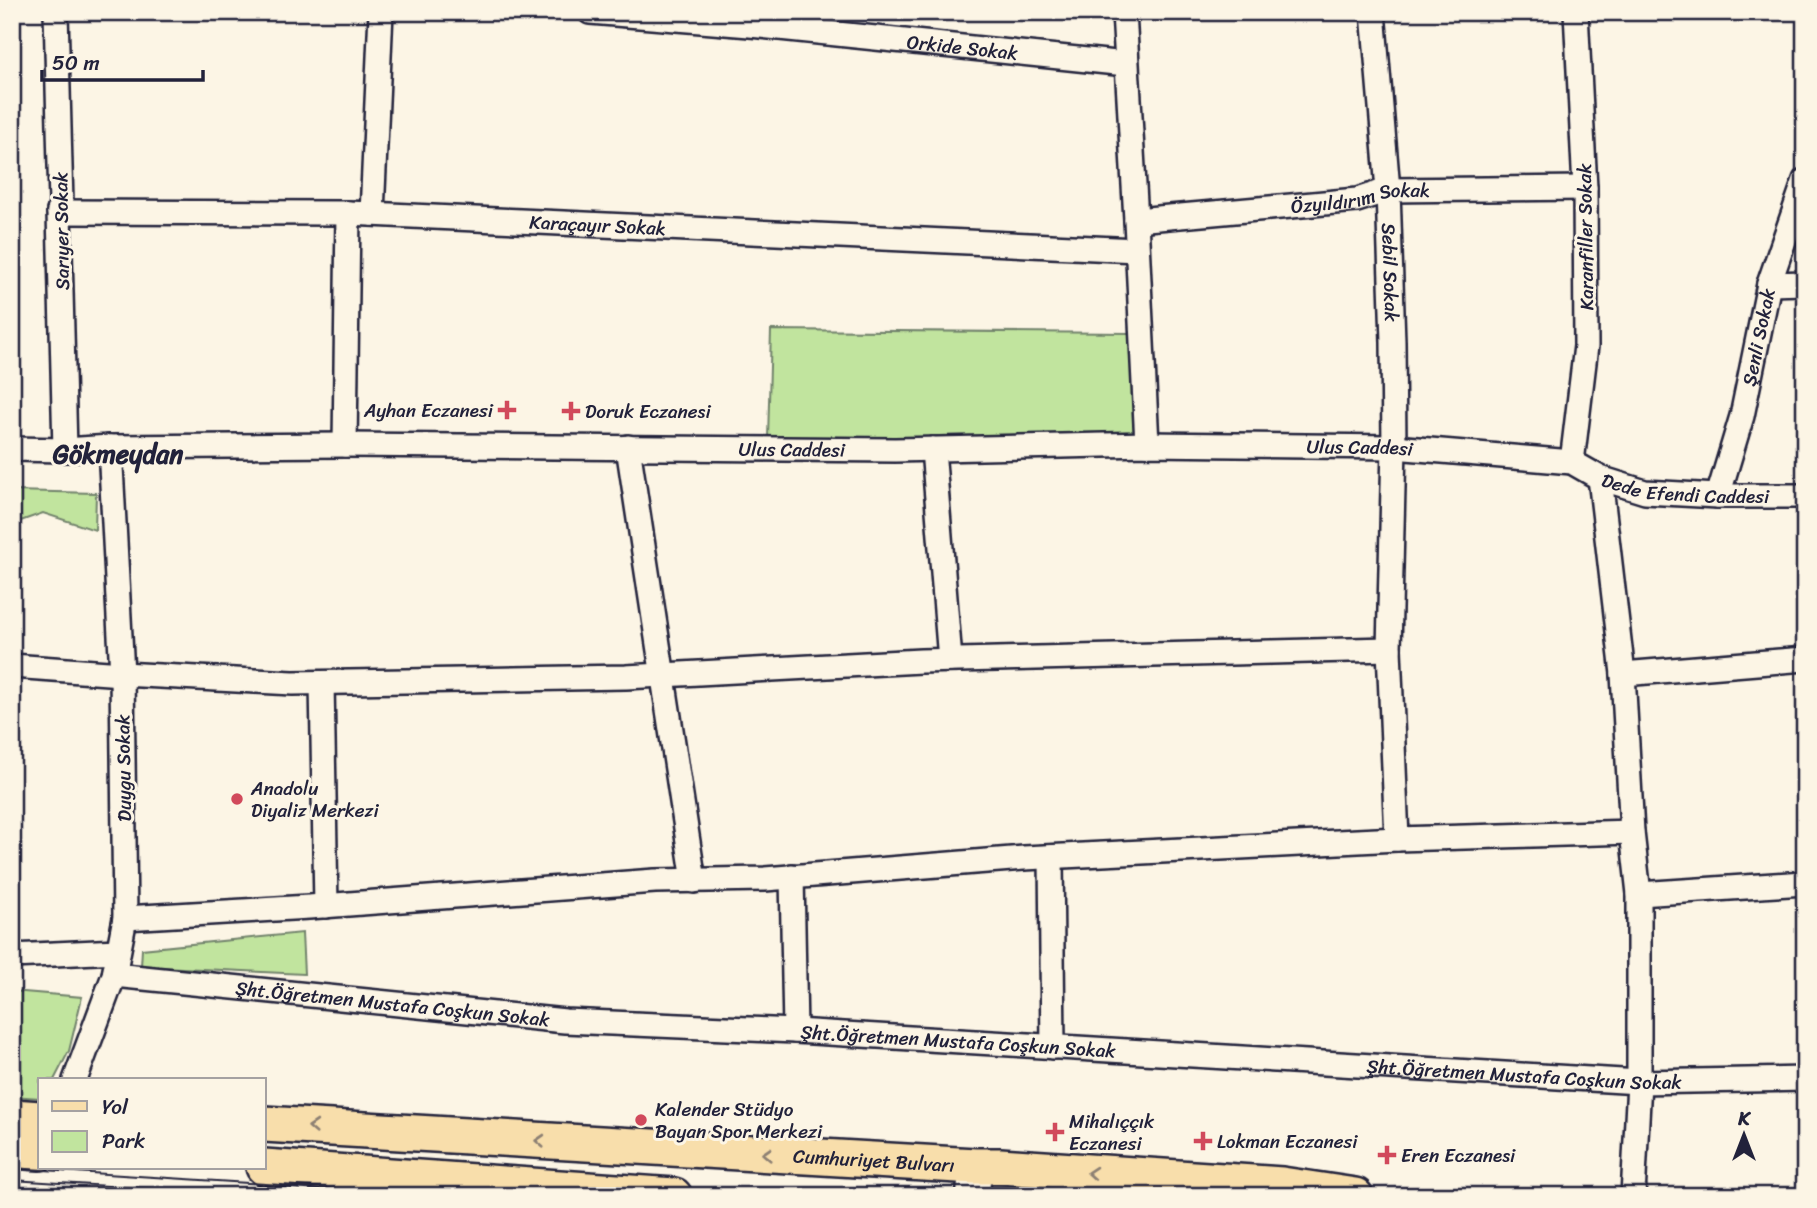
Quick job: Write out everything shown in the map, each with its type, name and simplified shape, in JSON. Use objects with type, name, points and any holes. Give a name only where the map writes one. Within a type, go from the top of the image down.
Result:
[{"type":"main road","points":[[12,1117],[38,1119]]},
{"type":"main road","name":"Cumhuriyet Bulvarı","points":[[266,1124],[974,1181],[1000,1167],[1282,1185],[1355,1196]]},
{"type":"main road","points":[[12,1150],[38,1152]]},
{"type":"main road","points":[[266,1167],[674,1196]]},
{"type":"street","name":"Sarıyer Sokak","points":[[56,12],[65,450]]},
{"type":"street","points":[[372,214],[381,12]]},
{"type":"street","name":"Orkide Sokak","points":[[590,12],[750,25],[1126,64]]},
{"type":"street","points":[[1124,12],[1147,444]]},
{"type":"street","name":"Sebil Sokak","points":[[1373,12],[1388,190],[1393,342],[1390,649],[1397,839]]},
{"type":"street","name":"Karanfiller Sokak","points":[[1572,461],[1586,346],[1585,188],[1576,12]]},
{"type":"street","name":"Şenli Sokak","points":[[1718,496],[1742,416],[1769,284],[1805,180]]},
{"type":"street","name":"Özyıldırım Sokak","points":[[1136,220],[1357,200],[1388,190],[1585,188]]},
{"type":"street","name":"Karaçayır Sokak","points":[[60,212],[348,213],[1137,250]]},
{"type":"street","points":[[345,445],[348,213]]},
{"type":"street","points":[[1769,284],[1805,282]]},
{"type":"street","name":"Ulus Caddesi","points":[[12,449],[345,445],[895,450],[1147,444],[1394,447],[1572,461]]},
{"type":"street","name":"Duygu Sokak","points":[[76,1078],[114,975],[125,918],[122,674],[110,447]]},
{"type":"street","points":[[628,447],[694,881]]},
{"type":"street","points":[[933,449],[950,660]]},
{"type":"street","name":"Dede Efendi Caddesi","points":[[1572,461],[1600,478],[1645,492],[1718,496],[1805,496]]},
{"type":"street","points":[[1600,478],[1623,674],[1632,832],[1639,894],[1639,1083],[1633,1196]]},
{"type":"street","points":[[12,666],[322,683],[662,676],[950,660],[1390,649]]},
{"type":"street","points":[[1623,674],[1805,659]]},
{"type":"street","points":[[322,683],[326,906]]},
{"type":"street","points":[[125,918],[1051,857],[1397,839],[1632,832]]},
{"type":"street","points":[[1051,857],[1053,1047]]},
{"type":"street","points":[[792,876],[795,1031]]},
{"type":"street","points":[[1639,894],[1805,883]]},
{"type":"street","points":[[12,956],[118,951]]},
{"type":"street","name":"Şht.Öğretmen Mustafa Coşkun Sokak","points":[[114,975],[565,1021],[795,1031],[1639,1083],[1805,1079]]},
{"type":"green space","points":[[771,330],[1131,333],[1135,434],[768,439]]},
{"type":"green space","points":[[12,491],[96,493],[95,530],[43,513],[12,524]]},
{"type":"green space","points":[[302,933],[304,974],[141,966],[142,949]]},
{"type":"green space","points":[[12,991],[82,997],[69,1051],[55,1078],[38,1078],[38,1098],[12,1096]]},
{"type":"tram line","points":[[12,1168],[38,1170]]},
{"type":"tram line","points":[[44,1170],[454,1196]]},
{"type":"tram line","points":[[12,1180],[269,1196]]},
{"type":"place","name":"Ayhan Eczanesi","points":[[507,410]]},
{"type":"place","name":"Doruk Eczanesi","points":[[571,411]]},
{"type":"place","name":"Anadolu Diyaliz Merkezi","points":[[237,799]]},
{"type":"place","name":"Kalender Stüdyo Bayan Spor Merkezi","points":[[641,1120]]},
{"type":"place","name":"Mihalıççık Eczanesi","points":[[1055,1132]]},
{"type":"place","name":"Lokman Eczanesi","points":[[1203,1141]]},
{"type":"place","name":"Eren Eczanesi","points":[[1387,1155]]},
{"type":"district","name":"Gökmeydan","points":[[118,454]]}]
